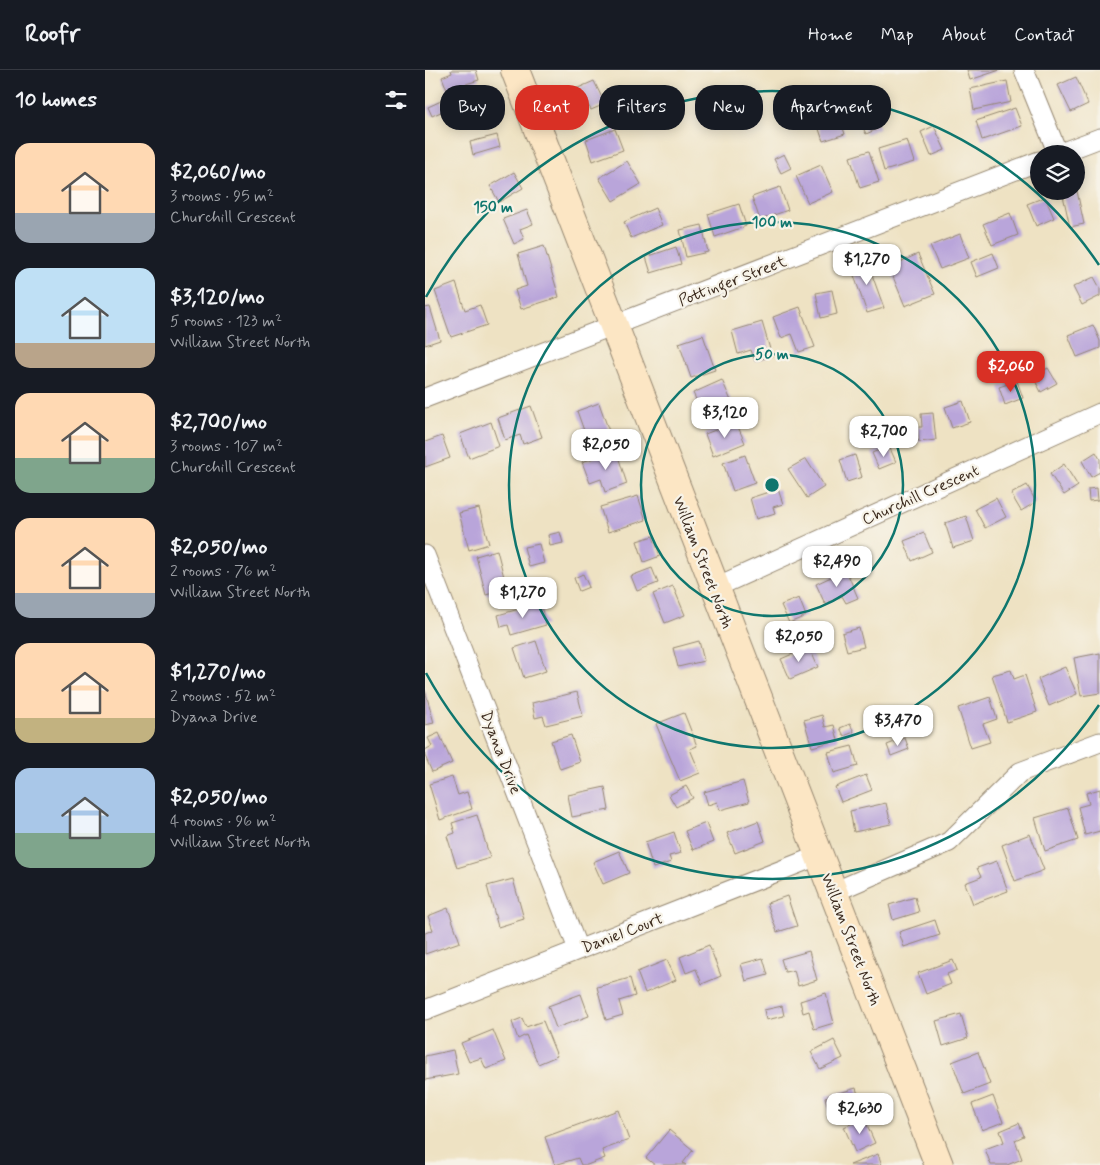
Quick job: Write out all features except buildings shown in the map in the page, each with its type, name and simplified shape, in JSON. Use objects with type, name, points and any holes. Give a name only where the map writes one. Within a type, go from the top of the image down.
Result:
[{"type":"street","name":"William Street North","points":[[515,70],[939,1165]]},
{"type":"street","points":[[1025,70],[1054,145]]},
{"type":"street","points":[[1082,145],[1100,138]]},
{"type":"street","name":"Pottinger Street","points":[[425,398],[1030,164]]},
{"type":"street","name":"Churchill Crescent","points":[[714,588],[1100,413]]},
{"type":"street","name":"Dyana Drive","points":[[425,555],[578,949]]},
{"type":"street","points":[[834,892],[949,842],[1020,772],[1100,742]]},
{"type":"street","name":"Daniel Court","points":[[425,1010],[820,855]]}]
